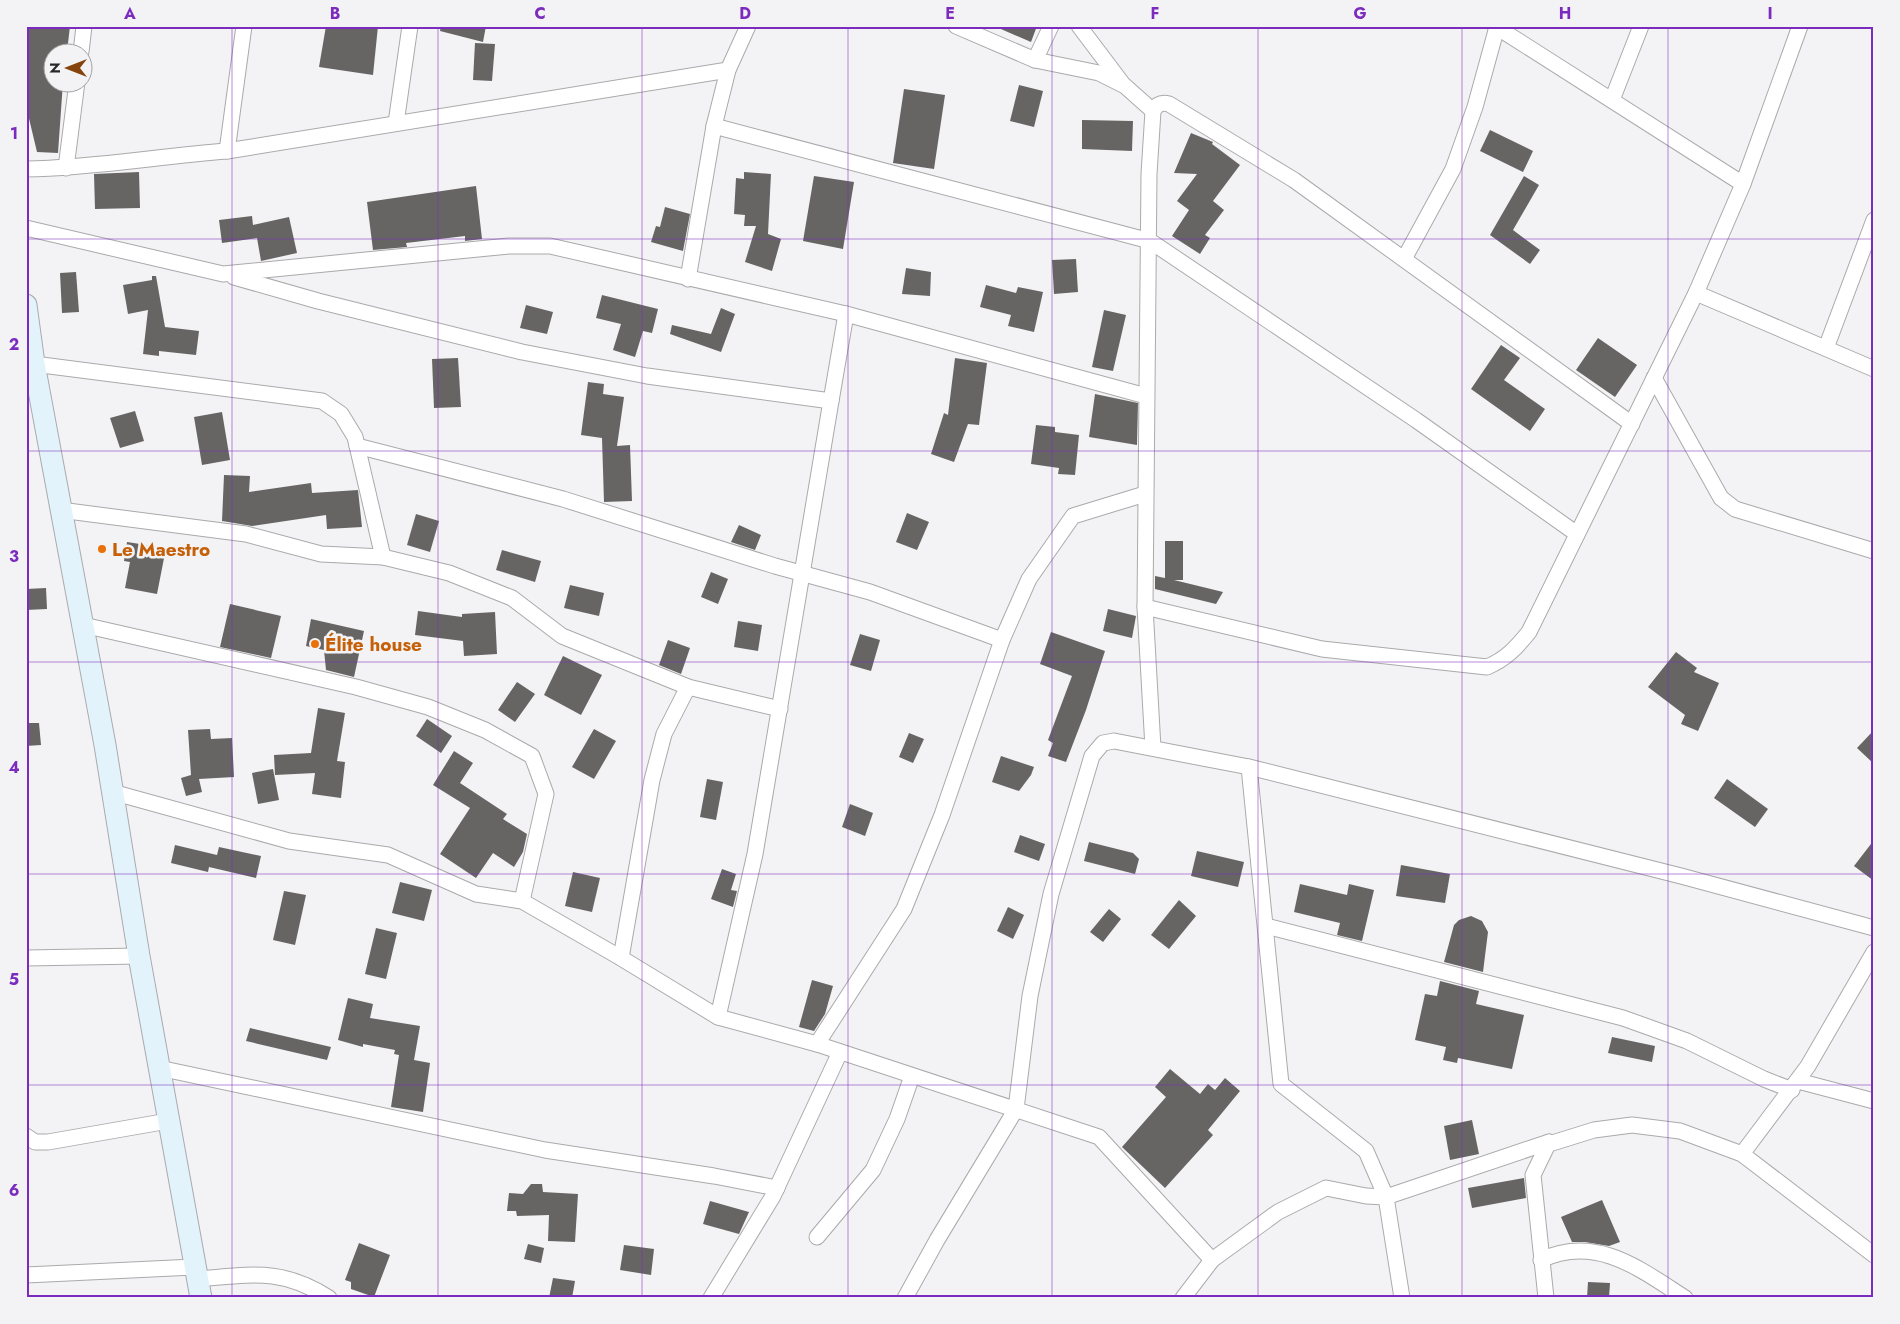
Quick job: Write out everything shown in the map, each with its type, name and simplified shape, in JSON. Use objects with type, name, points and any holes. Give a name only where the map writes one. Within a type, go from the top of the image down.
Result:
[{"type":"main road","points":[[26,305],[34,364],[83,625],[197,1281]]},
{"type":"street","points":[[82,42],[84,26]]},
{"type":"street","points":[[226,151],[244,26]]},
{"type":"street","points":[[396,124],[410,26]]},
{"type":"street","points":[[688,279],[714,126],[728,70],[748,26]]},
{"type":"street","points":[[956,26],[1035,60],[1099,73],[1125,86]]},
{"type":"street","points":[[1035,60],[1051,26]]},
{"type":"street","points":[[1079,26],[1125,86],[1153,111]]},
{"type":"street","points":[[1612,100],[1640,26]]},
{"type":"street","points":[[1145,607],[1322,649],[1487,667],[1500,662],[1514,651],[1529,632],[1696,293],[1743,184],[1800,26]]},
{"type":"street","points":[[1404,259],[1453,169],[1475,107],[1496,27],[1743,184]]},
{"type":"street","points":[[26,169],[66,168],[164,155],[226,151],[728,70]]},
{"type":"street","points":[[66,168],[76,92]]},
{"type":"street","points":[[1153,748],[1145,607],[1145,494],[1150,241],[1149,174],[1153,111],[1156,105],[1163,102],[1169,104],[1294,180],[1632,424]]},
{"type":"street","points":[[714,126],[1150,241],[1416,420],[1577,534]]},
{"type":"street","points":[[1826,348],[1874,220]]},
{"type":"street","points":[[26,228],[223,274],[318,301],[522,352],[647,376],[831,401]]},
{"type":"street","points":[[223,274],[509,246],[550,246],[846,314],[1146,396]]},
{"type":"street","points":[[1696,293],[1874,369]]},
{"type":"street","points":[[718,1018],[755,854],[846,314]]},
{"type":"street","points":[[34,364],[322,401],[342,414],[355,437],[383,557]]},
{"type":"street","points":[[1654,378],[1721,498],[1735,510],[1874,551]]},
{"type":"street","points":[[357,446],[563,499],[775,566],[870,592],[1002,640]]},
{"type":"street","points":[[818,1044],[904,909],[942,815],[1002,640],[1029,579],[1073,516],[1145,494]]},
{"type":"street","points":[[60,510],[246,534],[321,554],[383,557],[449,573],[512,598],[562,636],[688,687],[780,709]]},
{"type":"street","points":[[83,625],[356,687],[428,707],[485,730],[532,756],[546,794],[522,901]]},
{"type":"street","points":[[622,958],[652,780],[664,734],[688,687]]},
{"type":"street","points":[[905,1298],[1016,1110],[1030,996],[1051,894],[1092,756],[1103,743],[1114,741],[1249,768],[1671,874],[1874,928]]},
{"type":"street","points":[[1249,768],[1281,1084],[1366,1151],[1386,1197],[1402,1298]]},
{"type":"street","points":[[112,792],[289,841],[388,855],[476,894],[522,901],[622,958],[718,1018],[818,1044],[1099,1138],[1212,1260]]},
{"type":"street","points":[[1266,926],[1623,1018],[1687,1041],[1764,1079],[1874,1101]]},
{"type":"street","points":[[1742,1154],[1795,1086],[1874,952]]},
{"type":"street","points":[[26,958],[139,956]]},
{"type":"street","points":[[711,1298],[777,1188],[840,1052]]},
{"type":"street","points":[[159,1068],[545,1150],[714,1176],[777,1188]]},
{"type":"street","points":[[817,1237],[873,1170],[897,1119],[912,1076]]},
{"type":"street","points":[[26,1136],[35,1142],[48,1142],[168,1121]]},
{"type":"street","points":[[1183,1298],[1212,1260],[1278,1212],[1326,1188],[1366,1196],[1386,1197],[1549,1142],[1549,1144],[1594,1130],[1632,1125],[1680,1131],[1742,1154],[1874,1255]]},
{"type":"street","points":[[1546,1298],[1533,1175],[1549,1142]]},
{"type":"street","points":[[1541,1260],[1555,1253],[1583,1250],[1602,1252],[1633,1264],[1685,1298]]},
{"type":"street","points":[[26,1275],[197,1281],[269,1274],[286,1277],[310,1286],[329,1298]]},
{"type":"building","points":[[26,26],[70,26],[68,42],[42,42],[42,92],[62,92],[58,153],[37,152],[26,106]]},
{"type":"building","points":[[326,26],[378,26],[373,75],[319,67]]},
{"type":"building","points":[[441,26],[486,26],[483,42],[440,31]]},
{"type":"building","points":[[994,26],[1037,26],[1031,42]]},
{"type":"building","points":[[475,43],[495,44],[492,81],[473,80]]},
{"type":"building","points":[[1019,85],[1043,91],[1034,127],[1010,121]]},
{"type":"building","points":[[904,89],[945,95],[934,169],[893,163]]},
{"type":"building","points":[[1082,120],[1133,121],[1132,151],[1082,149]]},
{"type":"building","points":[[1490,130],[1533,151],[1523,172],[1480,151]]},
{"type":"building","points":[[1191,133],[1213,142],[1212,144],[1240,165],[1213,201],[1224,210],[1205,235],[1210,238],[1200,254],[1172,236],[1189,210],[1177,201],[1197,174],[1174,173]]},
{"type":"building","points":[[139,172],[140,208],[95,209],[94,174]]},
{"type":"building","points":[[744,172],[771,174],[768,234],[781,239],[772,271],[745,262],[756,226],[744,226],[745,215],[734,214],[736,178],[744,179]]},
{"type":"building","points":[[814,176],[854,182],[843,249],[803,241]]},
{"type":"building","points":[[1524,176],[1539,185],[1513,230],[1540,250],[1530,264],[1490,235]]},
{"type":"building","points":[[476,186],[482,239],[465,241],[465,236],[406,243],[407,247],[373,250],[367,202]]},
{"type":"building","points":[[665,207],[690,214],[683,251],[651,242],[656,226],[660,227]]},
{"type":"building","points":[[252,216],[253,225],[289,217],[297,253],[261,261],[257,238],[222,243],[219,220]]},
{"type":"building","points":[[1076,259],[1078,292],[1054,294],[1052,260]]},
{"type":"building","points":[[906,268],[931,272],[930,296],[902,294]]},
{"type":"building","points":[[76,272],[79,312],[62,313],[60,273]]},
{"type":"building","points":[[152,276],[156,276],[165,327],[199,331],[196,355],[159,351],[159,356],[143,354],[148,310],[128,314],[123,285],[152,280]]},
{"type":"building","points":[[986,285],[1016,293],[1018,287],[1043,292],[1034,332],[1008,326],[1011,315],[980,307]]},
{"type":"building","points":[[602,295],[658,309],[652,333],[643,331],[635,357],[613,350],[621,324],[596,318]]},
{"type":"building","points":[[526,305],[553,312],[547,334],[520,328]]},
{"type":"building","points":[[721,308],[735,314],[721,352],[670,334],[672,325],[711,334]]},
{"type":"building","points":[[1104,310],[1126,315],[1113,371],[1092,367]]},
{"type":"building","points":[[1598,338],[1637,365],[1615,397],[1576,370]]},
{"type":"building","points":[[1501,345],[1520,358],[1504,380],[1545,409],[1530,431],[1471,389]]},
{"type":"building","points":[[458,358],[461,407],[434,408],[432,359]]},
{"type":"building","points":[[955,358],[987,363],[979,425],[968,424],[954,462],[931,454],[944,413],[948,415]]},
{"type":"building","points":[[588,382],[604,384],[603,394],[624,397],[617,446],[630,445],[632,501],[604,502],[602,438],[581,435]]},
{"type":"building","points":[[1095,394],[1138,403],[1137,445],[1089,437]]},
{"type":"building","points":[[135,411],[144,441],[120,448],[110,418]]},
{"type":"building","points":[[222,412],[230,460],[202,465],[194,417]]},
{"type":"building","points":[[1036,425],[1055,427],[1055,432],[1079,435],[1075,475],[1058,474],[1059,468],[1031,464]]},
{"type":"building","points":[[224,475],[250,476],[249,492],[311,483],[312,493],[358,490],[362,527],[327,529],[326,515],[252,526],[222,521]]},
{"type":"building","points":[[907,513],[929,522],[917,550],[896,542]]},
{"type":"building","points":[[416,514],[439,521],[430,552],[407,545]]},
{"type":"building","points":[[739,525],[761,535],[755,550],[731,542]]},
{"type":"building","points":[[1165,541],[1183,541],[1183,580],[1174,580],[1223,592],[1216,604],[1155,589],[1155,576],[1165,578]]},
{"type":"building","points":[[127,542],[166,548],[157,594],[125,588],[130,562],[124,561]]},
{"type":"building","points":[[502,550],[541,561],[535,582],[496,570]]},
{"type":"building","points":[[711,572],[728,579],[718,604],[701,597]]},
{"type":"building","points":[[570,585],[604,593],[599,616],[564,608]]},
{"type":"building","points":[[46,588],[47,609],[26,610],[26,589]]},
{"type":"building","points":[[230,604],[281,616],[271,658],[220,647]]},
{"type":"building","points":[[1108,609],[1136,616],[1132,638],[1103,631]]},
{"type":"building","points":[[418,611],[462,617],[462,614],[495,612],[497,654],[464,656],[463,641],[415,635]]},
{"type":"building","points":[[311,619],[364,631],[354,677],[326,670],[324,650],[306,646]]},
{"type":"building","points":[[738,621],[762,625],[758,651],[734,647]]},
{"type":"building","points":[[1051,632],[1105,651],[1086,710],[1066,762],[1048,756],[1053,743],[1048,740],[1072,676],[1040,664]]},
{"type":"building","points":[[860,634],[880,640],[871,671],[850,665]]},
{"type":"building","points":[[668,640],[690,648],[681,674],[659,665]]},
{"type":"building","points":[[1676,652],[1697,668],[1694,672],[1719,683],[1698,731],[1681,724],[1685,715],[1648,687]]},
{"type":"building","points":[[563,656],[602,675],[581,715],[544,695]]},
{"type":"building","points":[[517,682],[535,694],[515,722],[498,710]]},
{"type":"building","points":[[318,708],[345,713],[337,761],[345,762],[341,798],[312,794],[315,773],[275,775],[274,755],[311,753]]},
{"type":"building","points":[[427,719],[452,736],[441,753],[416,736]]},
{"type":"building","points":[[26,723],[39,723],[41,745],[26,746]]},
{"type":"building","points":[[210,729],[211,739],[232,738],[234,777],[199,779],[202,792],[186,796],[181,778],[191,775],[188,730]]},
{"type":"building","points":[[594,729],[616,741],[594,779],[572,767]]},
{"type":"building","points":[[1874,730],[1874,764],[1857,748]]},
{"type":"building","points":[[909,733],[924,739],[913,763],[899,757]]},
{"type":"building","points":[[454,751],[473,763],[460,783],[507,814],[503,819],[527,834],[523,852],[514,867],[493,853],[476,878],[440,854],[470,808],[433,785]]},
{"type":"building","points":[[1001,756],[1034,767],[1031,775],[1019,791],[992,782]]},
{"type":"building","points":[[273,769],[279,800],[258,804],[252,773]]},
{"type":"building","points":[[707,779],[723,782],[716,820],[700,817]]},
{"type":"building","points":[[1727,779],[1768,809],[1755,827],[1714,798]]},
{"type":"building","points":[[850,804],[873,813],[865,836],[842,827]]},
{"type":"building","points":[[1020,835],[1045,844],[1039,861],[1014,852]]},
{"type":"building","points":[[1874,840],[1874,881],[1854,866]]},
{"type":"building","points":[[1089,842],[1133,853],[1139,859],[1135,874],[1084,861]]},
{"type":"building","points":[[175,845],[217,855],[219,847],[261,856],[256,878],[209,867],[208,872],[171,863]]},
{"type":"building","points":[[1197,851],[1244,862],[1238,887],[1191,876]]},
{"type":"building","points":[[1401,865],[1450,874],[1445,903],[1396,896]]},
{"type":"building","points":[[722,869],[736,874],[731,890],[737,891],[733,907],[711,899]]},
{"type":"building","points":[[573,872],[600,878],[592,912],[565,906]]},
{"type":"building","points":[[400,882],[432,890],[424,921],[392,913]]},
{"type":"building","points":[[1300,884],[1347,895],[1349,884],[1374,890],[1362,941],[1337,935],[1340,923],[1294,912]]},
{"type":"building","points":[[284,891],[306,895],[295,945],[273,940]]},
{"type":"building","points":[[1179,900],[1196,916],[1169,949],[1151,935]]},
{"type":"building","points":[[1008,907],[1024,915],[1013,939],[997,931]]},
{"type":"building","points":[[1109,909],[1121,919],[1103,942],[1090,932]]},
{"type":"building","points":[[1471,916],[1482,921],[1488,932],[1483,972],[1444,962],[1454,925],[1459,920]]},
{"type":"building","points":[[376,928],[397,933],[386,979],[365,974]]},
{"type":"building","points":[[812,980],[833,986],[825,1014],[814,1031],[799,1027]]},
{"type":"building","points":[[1440,981],[1479,991],[1476,1004],[1524,1015],[1512,1069],[1458,1058],[1457,1063],[1443,1060],[1446,1047],[1415,1040],[1425,994],[1437,996]]},
{"type":"building","points":[[348,998],[373,1004],[370,1018],[420,1026],[414,1060],[430,1063],[423,1112],[391,1107],[399,1055],[394,1054],[395,1050],[363,1044],[363,1047],[338,1040]]},
{"type":"building","points":[[250,1028],[331,1047],[327,1060],[246,1041]]},
{"type":"building","points":[[1612,1037],[1655,1046],[1652,1062],[1608,1053]]},
{"type":"building","points":[[1170,1069],[1200,1094],[1208,1084],[1215,1090],[1225,1078],[1240,1091],[1208,1130],[1213,1135],[1165,1188],[1122,1147],[1166,1097],[1155,1087]]},
{"type":"building","points":[[1472,1120],[1479,1154],[1450,1160],[1444,1126]]},
{"type":"building","points":[[1524,1178],[1526,1198],[1472,1208],[1468,1188]]},
{"type":"building","points":[[531,1184],[542,1184],[543,1192],[578,1194],[575,1242],[548,1241],[549,1215],[517,1216],[516,1211],[507,1211],[509,1193],[523,1194]]},
{"type":"building","points":[[1602,1200],[1620,1242],[1609,1246],[1572,1242],[1561,1217]]},
{"type":"building","points":[[710,1201],[749,1212],[739,1234],[703,1224]]},
{"type":"building","points":[[359,1243],[390,1255],[374,1297],[351,1289],[351,1282],[345,1280]]},
{"type":"building","points":[[528,1244],[544,1248],[541,1263],[524,1259]]},
{"type":"building","points":[[624,1245],[654,1249],[651,1275],[620,1270]]},
{"type":"building","points":[[553,1278],[575,1281],[572,1298],[549,1298]]},
{"type":"building","points":[[1588,1282],[1610,1283],[1609,1298],[1587,1298]]},
{"type":"place","name":"Le Maestro","points":[[102,549]]},
{"type":"place","name":"Élite house","points":[[315,644]]}]
